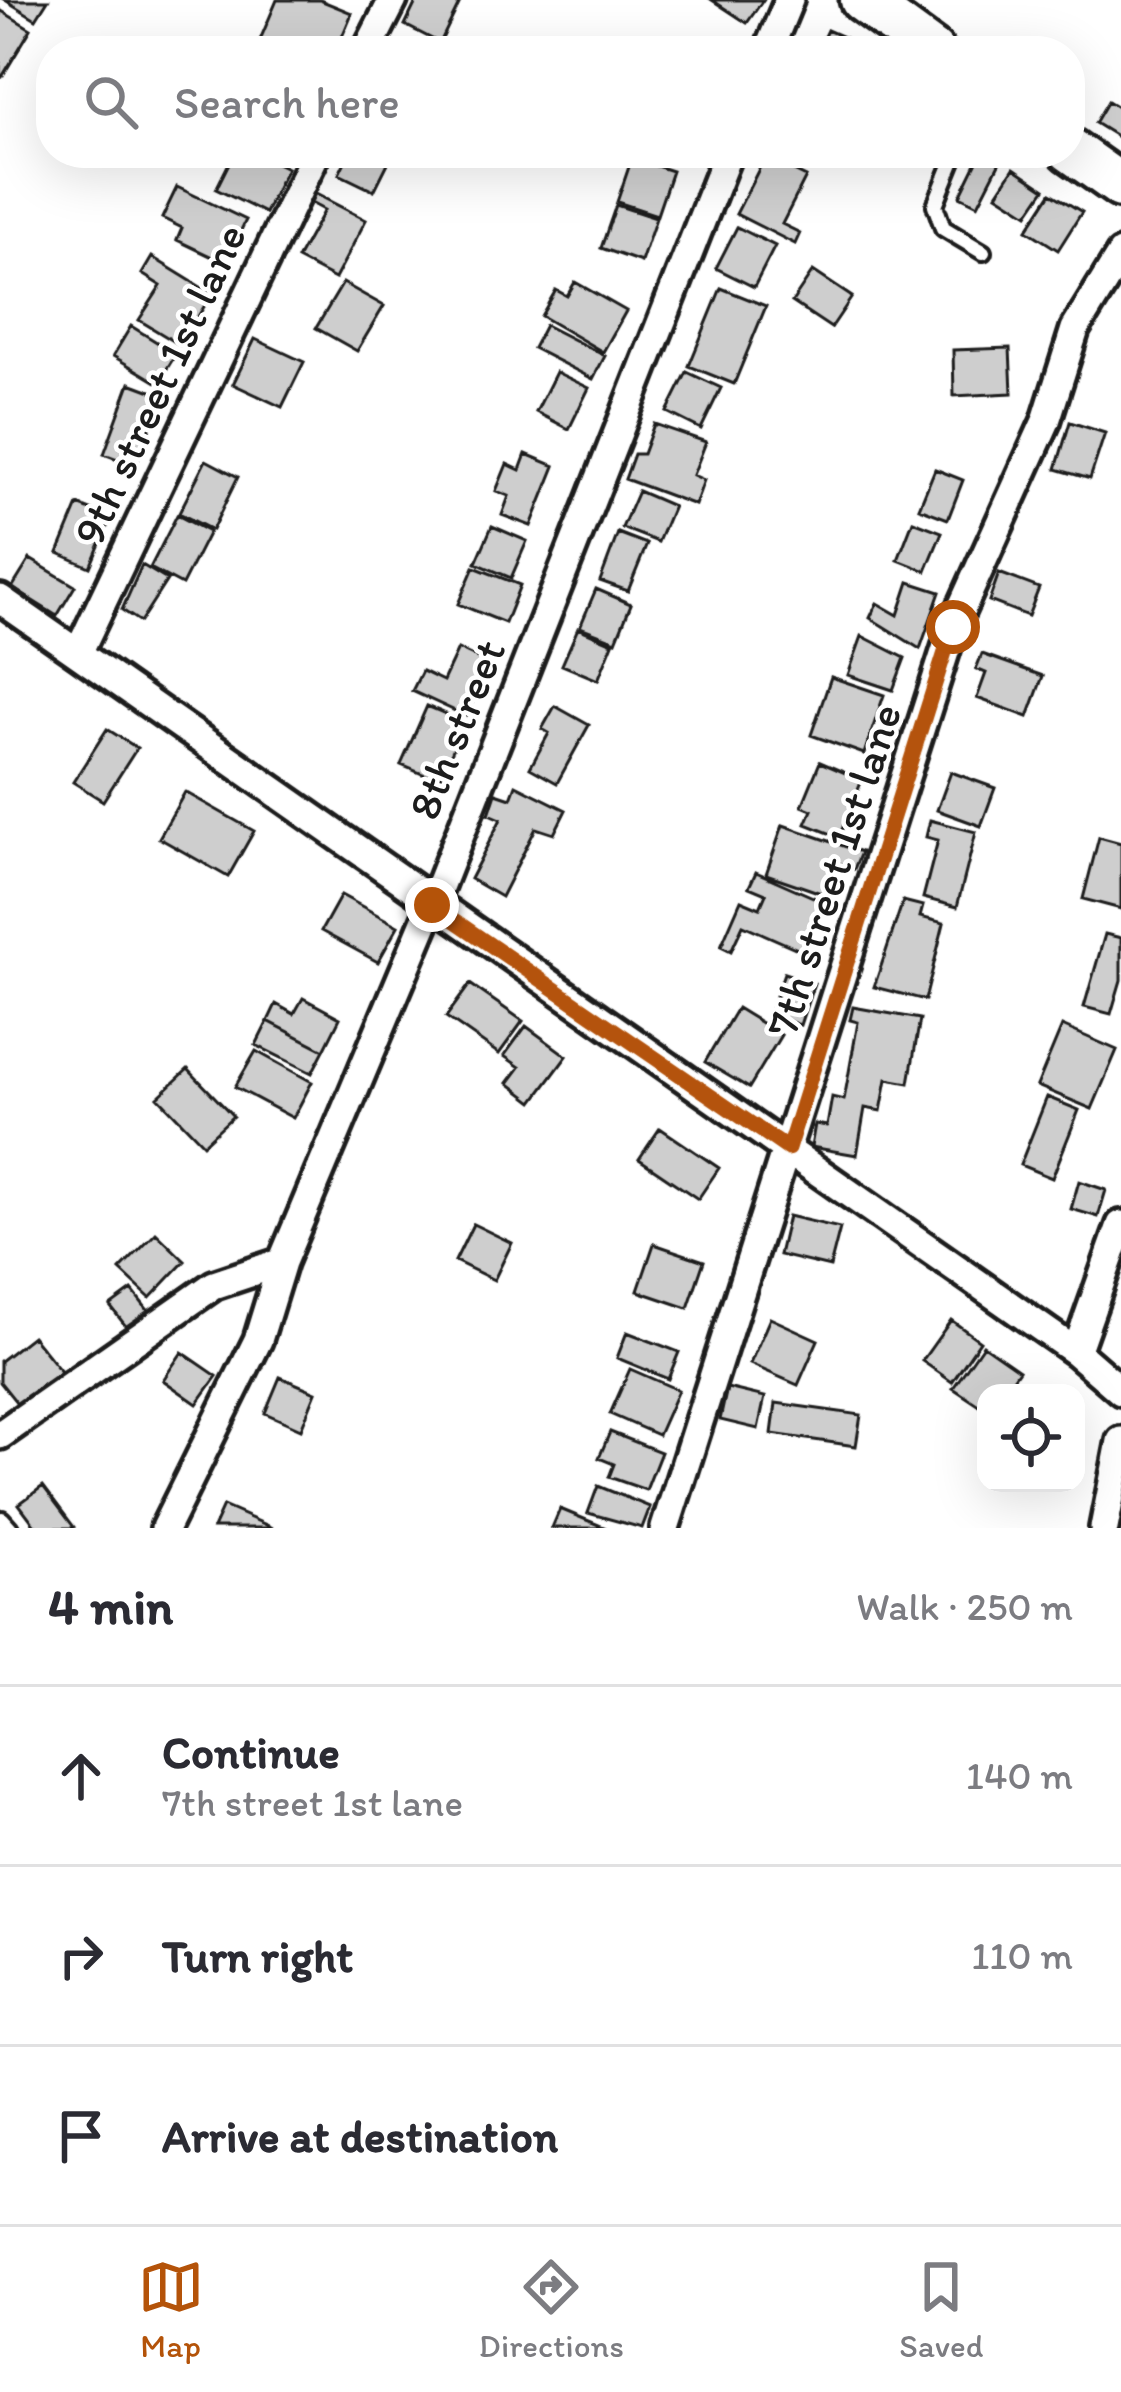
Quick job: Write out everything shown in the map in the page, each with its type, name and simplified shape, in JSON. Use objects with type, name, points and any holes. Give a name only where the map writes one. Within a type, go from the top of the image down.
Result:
[{"type":"main road","points":[[862,0],[911,36]]},
{"type":"main road","points":[[1085,161],[1121,187]]},
{"type":"street","points":[[374,36],[392,0]]},
{"type":"street","points":[[774,36],[789,0]]},
{"type":"street","name":"9th street 1st lane","points":[[79,651],[309,168]]},
{"type":"street","name":"8th street","points":[[165,1528],[258,1340],[282,1262],[432,905],[722,168]]},
{"type":"street","name":"7th street 1st lane","points":[[665,1528],[953,627],[1046,421],[1075,328],[1121,254]]},
{"type":"street","points":[[0,599],[1076,1352],[1121,1391]]},
{"type":"street","points":[[1076,1352],[1121,1225]]},
{"type":"street","points":[[0,1436],[214,1285],[282,1262]]},
{"type":"street","points":[[1105,1528],[1121,1441]]},
{"type":"lane","points":[[950,168],[934,205],[943,228],[983,252]]},
{"type":"building","points":[[5,0],[48,0],[36,19]]},
{"type":"building","points":[[277,0],[320,0],[352,13],[342,36],[262,36]]},
{"type":"building","points":[[417,0],[461,0],[443,36],[426,36],[405,25]]},
{"type":"building","points":[[712,0],[763,0],[747,23]]},
{"type":"building","points":[[0,10],[31,29],[2,77],[0,76]]},
{"type":"building","points":[[1108,101],[1121,109],[1121,139],[1095,123]]},
{"type":"building","points":[[226,168],[287,168],[265,213],[216,189]]},
{"type":"building","points":[[342,168],[386,168],[374,191],[339,174]]},
{"type":"building","points":[[629,168],[672,171],[657,215],[617,202]]},
{"type":"building","points":[[759,168],[788,168],[806,177],[782,224],[800,233],[795,244],[736,214]]},
{"type":"building","points":[[974,168],[997,168],[978,205],[960,196]]},
{"type":"building","points":[[1014,168],[1045,189],[1028,214],[997,194]]},
{"type":"building","points":[[177,187],[246,220],[225,263],[177,240],[182,228],[162,218]]},
{"type":"building","points":[[314,193],[366,220],[335,279],[297,259],[324,210],[309,202]]},
{"type":"building","points":[[1051,193],[1082,212],[1058,250],[1027,230]]},
{"type":"building","points":[[616,205],[656,218],[641,262],[601,248]]},
{"type":"building","points":[[737,227],[775,246],[754,287],[716,268]]},
{"type":"building","points":[[152,257],[212,294],[180,345],[139,320],[161,286],[142,274]]},
{"type":"building","points":[[813,271],[852,297],[831,328],[792,302]]},
{"type":"building","points":[[575,282],[626,311],[603,352],[541,316],[556,290],[567,296]]},
{"type":"building","points":[[343,283],[384,306],[357,351],[316,328]]},
{"type":"building","points":[[721,288],[766,306],[734,384],[689,366]]},
{"type":"building","points":[[545,325],[605,356],[593,379],[533,348]]},
{"type":"building","points":[[131,326],[176,354],[158,383],[113,356]]},
{"type":"building","points":[[255,339],[304,362],[282,407],[233,384]]},
{"type":"building","points":[[1010,348],[1012,393],[954,396],[953,350]]},
{"type":"building","points":[[556,372],[589,388],[569,429],[536,412]]},
{"type":"building","points":[[687,372],[721,388],[701,429],[667,412]]},
{"type":"building","points":[[130,383],[162,395],[136,466],[104,454]]},
{"type":"building","points":[[1070,422],[1105,433],[1090,479],[1056,469]]},
{"type":"building","points":[[654,424],[706,442],[693,475],[704,480],[695,505],[625,479],[634,454],[643,454]]},
{"type":"building","points":[[526,454],[555,466],[531,526],[502,515],[509,496],[496,491],[507,464],[520,470]]},
{"type":"building","points":[[206,460],[238,477],[212,530],[179,513]]},
{"type":"building","points":[[935,469],[963,480],[948,519],[919,508]]},
{"type":"building","points":[[638,491],[673,506],[658,542],[622,528]]},
{"type":"building","points":[[78,505],[111,518],[90,567],[58,553]]},
{"type":"building","points":[[177,515],[209,532],[182,585],[150,568]]},
{"type":"building","points":[[913,521],[942,532],[926,571],[898,560]]},
{"type":"building","points":[[492,526],[527,541],[511,578],[476,563]]},
{"type":"building","points":[[618,533],[647,544],[628,591],[600,581]]},
{"type":"building","points":[[30,559],[75,586],[57,616],[12,588]]},
{"type":"building","points":[[142,565],[167,580],[140,622],[122,610]]},
{"type":"building","points":[[474,567],[520,585],[505,623],[458,604]]},
{"type":"building","points":[[999,573],[1039,588],[1028,616],[989,601]]},
{"type":"building","points":[[909,582],[940,592],[920,649],[870,618],[877,603],[898,615]]},
{"type":"building","points":[[596,589],[631,604],[616,641],[580,627]]},
{"type":"building","points":[[578,628],[613,643],[598,680],[562,665]]},
{"type":"building","points":[[862,636],[905,658],[893,690],[848,675]]},
{"type":"building","points":[[458,649],[490,664],[466,716],[412,691],[422,671],[443,681]]},
{"type":"building","points":[[982,654],[1043,676],[1028,717],[977,698],[986,673],[976,669]]},
{"type":"building","points":[[831,677],[884,695],[864,754],[811,735]]},
{"type":"building","points":[[427,706],[465,722],[439,781],[401,765]]},
{"type":"building","points":[[555,706],[589,725],[557,783],[530,768],[549,733],[542,729]]},
{"type":"building","points":[[107,729],[137,748],[103,801],[73,782]]},
{"type":"building","points":[[820,762],[862,780],[839,837],[806,824],[812,810],[802,806]]},
{"type":"building","points":[[951,772],[995,788],[981,826],[937,810]]},
{"type":"building","points":[[516,785],[566,810],[554,834],[536,828],[501,897],[470,879],[501,819],[489,814],[496,793],[511,798]]},
{"type":"building","points":[[185,792],[254,831],[228,877],[159,838]]},
{"type":"building","points":[[930,820],[976,832],[957,907],[923,898],[938,840],[926,837]]},
{"type":"building","points":[[783,825],[861,852],[854,869],[835,862],[824,894],[766,874]]},
{"type":"building","points":[[1099,837],[1121,843],[1121,909],[1083,899]]},
{"type":"building","points":[[756,872],[822,901],[800,950],[743,925],[731,951],[721,946],[741,900],[760,908],[766,894],[749,887]]},
{"type":"building","points":[[341,895],[398,926],[378,962],[321,931]]},
{"type":"building","points":[[903,901],[923,906],[920,917],[944,923],[925,1000],[874,987]]},
{"type":"building","points":[[1105,934],[1121,938],[1121,980],[1111,1014],[1084,1007]]},
{"type":"building","points":[[784,973],[814,983],[800,1025],[769,1015]]},
{"type":"building","points":[[470,984],[523,1021],[499,1054],[446,1017]]},
{"type":"building","points":[[303,998],[340,1018],[324,1050],[268,1021],[276,1004],[294,1014]]},
{"type":"building","points":[[853,1007],[920,1019],[909,1083],[887,1079],[881,1111],[865,1108],[857,1155],[811,1147],[815,1124],[827,1126],[832,1097],[844,1100],[858,1022],[850,1020]]},
{"type":"building","points":[[737,1008],[781,1035],[749,1088],[705,1062]]},
{"type":"building","points":[[268,1021],[324,1050],[312,1073],[256,1045]]},
{"type":"building","points":[[526,1026],[567,1056],[533,1102],[508,1083],[520,1067],[504,1056]]},
{"type":"building","points":[[1062,1026],[1117,1050],[1092,1109],[1037,1086]]},
{"type":"building","points":[[256,1051],[312,1082],[293,1118],[235,1087]]},
{"type":"building","points":[[188,1069],[233,1116],[203,1144],[158,1097]]},
{"type":"building","points":[[1047,1097],[1079,1110],[1052,1178],[1020,1165]]},
{"type":"building","points":[[660,1128],[719,1168],[698,1199],[639,1159]]},
{"type":"building","points":[[1079,1181],[1106,1190],[1098,1217],[1071,1209]]},
{"type":"building","points":[[788,1216],[840,1228],[830,1267],[779,1255]]},
{"type":"building","points":[[473,1224],[512,1243],[494,1280],[455,1261]]},
{"type":"building","points":[[156,1233],[185,1261],[150,1298],[120,1270]]},
{"type":"building","points":[[654,1244],[704,1261],[688,1308],[638,1291]]},
{"type":"building","points":[[132,1290],[150,1313],[128,1329],[110,1306]]},
{"type":"building","points":[[770,1318],[818,1340],[798,1385],[750,1364]]},
{"type":"building","points":[[951,1320],[980,1341],[952,1382],[922,1361]]},
{"type":"building","points":[[627,1332],[679,1352],[668,1379],[617,1358]]},
{"type":"building","points":[[32,1336],[62,1373],[20,1407],[0,1382],[0,1361]]},
{"type":"building","points":[[983,1345],[1019,1370],[1009,1384],[977,1384],[977,1404],[953,1388]]},
{"type":"building","points":[[182,1352],[217,1376],[197,1404],[163,1380]]},
{"type":"building","points":[[630,1369],[678,1390],[658,1435],[610,1414]]},
{"type":"building","points":[[280,1377],[316,1392],[301,1429],[265,1413]]},
{"type":"building","points":[[727,1388],[765,1397],[758,1429],[720,1420]]},
{"type":"building","points":[[776,1403],[861,1415],[856,1446],[772,1434]]},
{"type":"building","points":[[610,1432],[661,1452],[646,1490],[609,1477],[614,1464],[599,1458]]},
{"type":"building","points":[[43,1486],[73,1528],[37,1528],[19,1504]]},
{"type":"building","points":[[598,1486],[650,1507],[642,1528],[588,1513]]},
{"type":"building","points":[[223,1506],[271,1527],[213,1528]]},
{"type":"building","points":[[560,1509],[606,1528],[552,1528]]},
{"type":"route","points":[[432,905],[788,1149],[953,627]]}]
